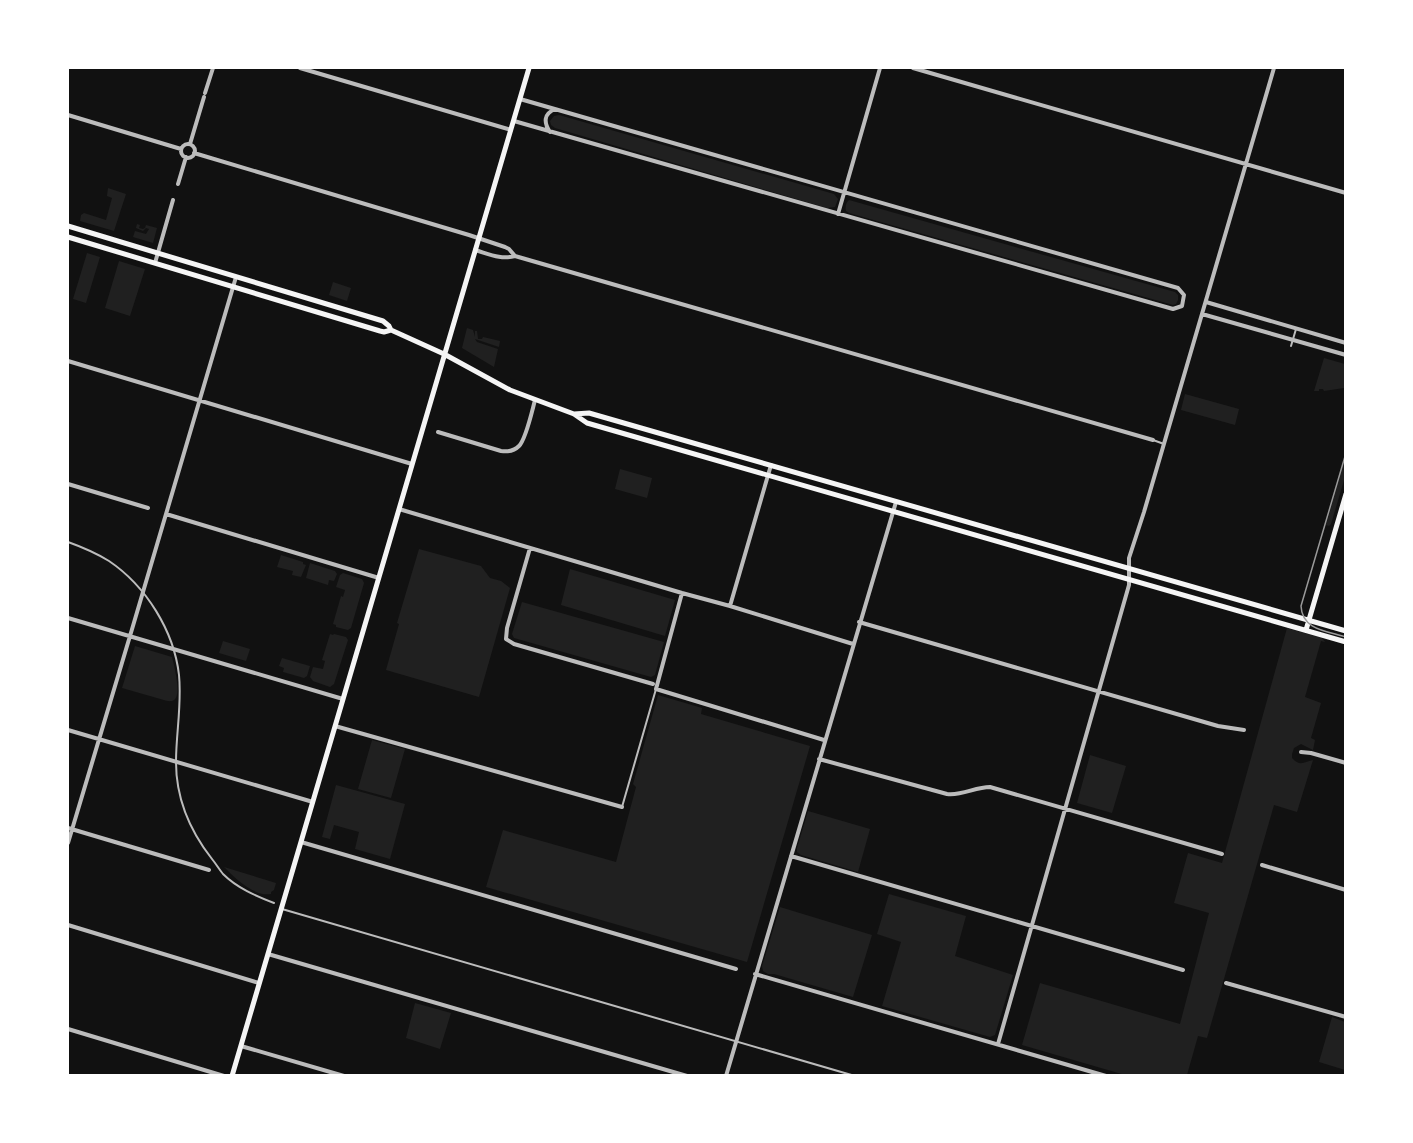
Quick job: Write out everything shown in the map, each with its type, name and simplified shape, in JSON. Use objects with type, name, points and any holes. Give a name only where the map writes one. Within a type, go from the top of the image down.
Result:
[{"type":"main road","points":[[232,1076],[529,68]]},
{"type":"main road","points":[[68,226],[383,321],[391,330],[444,354],[495,383],[574,414],[587,423],[1346,642]]},
{"type":"main road","points":[[68,237],[380,331],[391,330]]},
{"type":"main road","points":[[574,414],[589,413],[1346,631]]},
{"type":"main road","points":[[1306,630],[1346,494]]},
{"type":"main road","points":[[1177,593],[1180,583]]},
{"type":"street","points":[[190,144],[213,68]]},
{"type":"street","points":[[300,68],[511,130]]},
{"type":"street","points":[[838,214],[880,68]]},
{"type":"street","points":[[913,68],[1346,193]]},
{"type":"street","points":[[998,1044],[1129,585],[1129,558],[1274,68]]},
{"type":"street","points":[[513,121],[1173,309],[1182,306],[1184,295],[1178,288],[520,99]]},
{"type":"street","points":[[550,132],[545,121],[547,114],[555,109]]},
{"type":"street","points":[[68,115],[181,149]]},
{"type":"street","points":[[181,149],[186,144],[190,144]]},
{"type":"street","points":[[190,144],[193,146],[194,153]]},
{"type":"street","points":[[181,149],[182,155],[186,157],[194,153]]},
{"type":"street","points":[[194,153],[479,238],[505,247],[515,256]]},
{"type":"street","points":[[178,184],[186,157]]},
{"type":"street","points":[[155,264],[173,200]]},
{"type":"street","points":[[475,250],[500,258],[515,256],[1153,440]]},
{"type":"street","points":[[68,843],[70,828],[143,593],[236,276]]},
{"type":"street","points":[[1206,302],[1346,343]]},
{"type":"street","points":[[1202,314],[1346,356]]},
{"type":"street","points":[[68,361],[412,464]]},
{"type":"street","points":[[438,432],[501,452],[510,452],[523,440],[535,400]]},
{"type":"street","points":[[730,606],[771,465]]},
{"type":"street","points":[[68,484],[148,508]]},
{"type":"street","points":[[726,1076],[896,502]]},
{"type":"street","points":[[399,509],[853,644]]},
{"type":"street","points":[[166,514],[379,578]]},
{"type":"street","points":[[530,548],[507,628],[506,639],[514,644],[653,684]]},
{"type":"street","points":[[682,593],[656,689],[824,740]]},
{"type":"street","points":[[68,618],[343,699]]},
{"type":"street","points":[[859,622],[1218,726],[1244,730]]},
{"type":"street","points":[[335,726],[622,807]]},
{"type":"street","points":[[68,730],[313,802]]},
{"type":"street","points":[[1301,752],[1346,763]]},
{"type":"street","points":[[819,759],[947,794],[955,795],[981,787],[990,787],[1222,854]]},
{"type":"street","points":[[70,828],[209,870]]},
{"type":"street","points":[[301,843],[736,969]]},
{"type":"street","points":[[791,856],[1183,970]]},
{"type":"street","points":[[1262,865],[1346,890]]},
{"type":"street","points":[[68,925],[260,983]]},
{"type":"street","points":[[268,954],[687,1076]]},
{"type":"street","points":[[755,974],[1106,1076]]},
{"type":"street","points":[[1226,983],[1346,1017]]},
{"type":"street","points":[[68,1029],[224,1076]]},
{"type":"street","points":[[241,1046],[344,1076]]},
{"type":"lane","points":[[1291,346],[1296,329]]},
{"type":"lane","points":[[1153,440],[1164,444]]},
{"type":"lane","points":[[68,542],[90,550],[129,577],[143,593],[164,625],[174,649],[178,667],[180,688],[176,762],[178,789],[185,813],[205,850],[223,874],[249,893],[274,903]]},
{"type":"lane","points":[[622,807],[656,689]]},
{"type":"lane","points":[[282,909],[855,1076]]},
{"type":"shaded area","points":[[559,115],[834,194],[838,199],[835,207],[827,208],[555,128],[550,121],[554,116]]},
{"type":"shaded area","points":[[108,188],[126,194],[114,231],[80,221],[84,213],[106,220],[112,198],[107,196]]},
{"type":"shaded area","points":[[849,200],[1175,292],[1178,300],[1173,305],[849,213],[846,211],[846,203]]},
{"type":"shaded area","points":[[137,224],[143,229],[146,225],[157,228],[153,243],[133,237],[135,231],[146,234],[149,229],[146,228],[143,231],[136,228]]},
{"type":"shaded area","points":[[87,253],[100,257],[86,303],[73,299]]},
{"type":"shaded area","points":[[119,261],[145,269],[130,316],[105,308]]},
{"type":"shaded area","points":[[333,282],[351,288],[347,301],[329,295]]},
{"type":"shaded area","points":[[467,328],[473,330],[475,337],[475,331],[477,331],[478,339],[483,337],[500,341],[499,347],[475,339],[477,342],[498,349],[494,367],[462,348]]},
{"type":"shaded area","points":[[1324,358],[1345,364],[1344,388],[1314,391]]},
{"type":"shaded area","points":[[1185,394],[1239,409],[1235,425],[1181,410]]},
{"type":"shaded area","points":[[1345,459],[1345,477],[1329,526],[1326,525]]},
{"type":"shaded area","points":[[620,469],[652,478],[647,498],[615,489]]},
{"type":"shaded area","points":[[419,549],[481,566],[490,578],[501,581],[510,588],[479,697],[386,670]]},
{"type":"shaded area","points":[[281,555],[306,565],[301,577],[292,575],[293,571],[277,567]]},
{"type":"shaded area","points":[[310,563],[335,571],[337,574],[334,581],[329,580],[328,585],[306,578]]},
{"type":"shaded area","points":[[570,569],[675,600],[665,636],[561,605]]},
{"type":"shaded area","points":[[343,573],[362,579],[364,583],[351,628],[348,630],[333,624],[345,590],[336,587]]},
{"type":"shaded area","points":[[522,602],[664,642],[655,675],[651,677],[514,638],[512,634]]},
{"type":"shaded area","points":[[1287,628],[1322,638],[1325,642],[1321,641],[1305,697],[1321,703],[1311,738],[1315,740],[1313,750],[1301,744],[1294,748],[1292,754],[1292,758],[1300,763],[1313,760],[1297,812],[1274,805],[1207,1038],[1198,1036],[1187,1075],[1125,1075],[1022,1045],[1040,983],[1180,1024],[1209,913],[1174,903],[1188,853],[1222,863]]},
{"type":"shaded area","points":[[330,634],[346,637],[348,640],[334,684],[330,687],[313,681],[310,677],[313,667],[323,669],[325,661],[322,660]]},
{"type":"shaded area","points":[[223,641],[250,649],[246,661],[219,653]]},
{"type":"shaded area","points":[[135,646],[172,657],[177,686],[174,700],[166,701],[122,688]]},
{"type":"shaded area","points":[[282,658],[310,666],[307,676],[304,678],[283,672],[284,668],[279,666]]},
{"type":"shaded area","points":[[658,695],[702,708],[701,714],[810,746],[747,962],[486,887],[503,830],[616,862],[636,787],[633,784]]},
{"type":"shaded area","points":[[372,740],[405,749],[391,798],[358,789]]},
{"type":"shaded area","points":[[1090,755],[1126,766],[1112,813],[1077,803]]},
{"type":"shaded area","points":[[336,785],[405,804],[390,859],[355,849],[359,832],[334,825],[330,839],[322,837]]},
{"type":"shaded area","points":[[808,811],[870,829],[858,872],[797,852]]},
{"type":"shaded area","points":[[224,867],[276,883],[274,890],[271,894],[258,893],[239,881]]},
{"type":"shaded area","points":[[889,894],[966,916],[955,956],[1013,975],[995,1035],[990,1037],[882,1006],[901,942],[877,934]]},
{"type":"shaded area","points":[[780,907],[872,935],[853,997],[763,971],[762,966]]},
{"type":"shaded area","points":[[415,1003],[451,1013],[440,1049],[406,1038]]},
{"type":"shaded area","points":[[1332,1017],[1345,1022],[1345,1070],[1319,1062]]},
{"type":"tram line","points":[[1346,453],[1301,606],[1302,614],[1311,625],[1346,637]]}]
